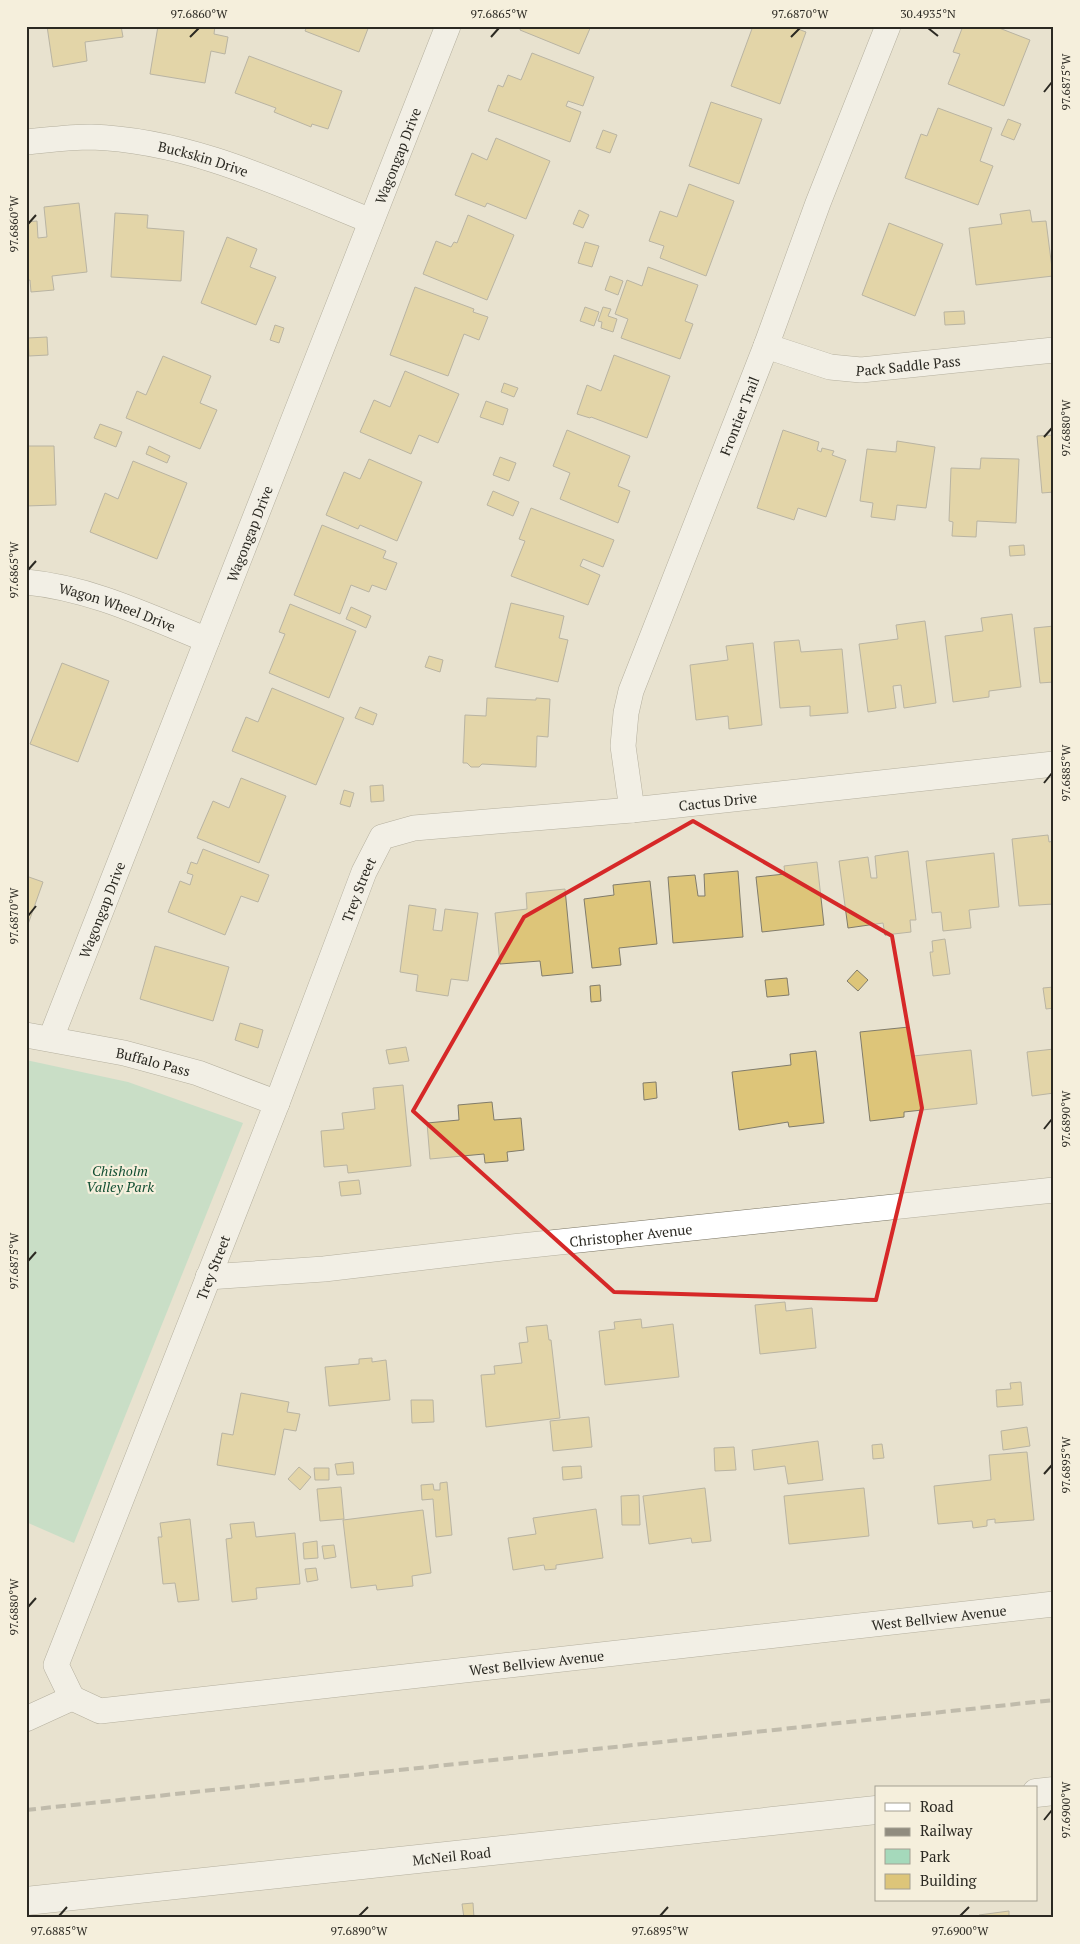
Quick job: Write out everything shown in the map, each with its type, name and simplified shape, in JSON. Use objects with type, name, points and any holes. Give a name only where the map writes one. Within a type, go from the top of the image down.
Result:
[{"type":"main road","points":[[1038,1793],[1054,1791]]},
{"type":"main road","name":"McNeil Road","points":[[26,1901],[875,1810]]},
{"type":"street","name":"Wagongap Drive","points":[[51,1038],[448,26]]},
{"type":"street","name":"Frontier Trail","points":[[632,810],[623,746],[626,713],[631,691],[766,346],[818,203],[888,26]]},
{"type":"street","name":"Buckskin Drive","points":[[26,142],[65,138],[93,138],[148,143],[203,156],[278,183],[371,221]]},
{"type":"street","name":"Pack Saddle Pass","points":[[766,346],[830,367],[861,370],[1054,350]]},
{"type":"street","name":"Wagon Wheel Drive","points":[[26,582],[41,583],[94,594],[207,640]]},
{"type":"street","name":"Cactus Drive","points":[[382,838],[414,828],[632,810],[1054,764]]},
{"type":"street","name":"Trey Street","points":[[72,1698],[56,1665],[277,1103],[364,872],[382,838]]},
{"type":"street","name":"Buffalo Pass","points":[[26,1035],[51,1038],[124,1053],[198,1074],[277,1103]]},
{"type":"street","name":"Christopher Avenue","points":[[208,1278],[324,1269],[512,1246],[1054,1190]]},
{"type":"street","name":"West Bellview Avenue","points":[[72,1698],[100,1711],[1054,1604]]},
{"type":"street","points":[[26,1719],[72,1698]]},
{"type":"highlighted area","points":[[693,821],[892,936],[922,1108],[876,1300],[614,1292],[413,1111],[524,917]]},
{"type":"green space","name":"Chisholm Valley Park","points":[[26,1060],[128,1082],[243,1123],[74,1543],[26,1522]]},
{"type":"building","points":[[47,26],[121,26],[123,37],[85,42],[87,61],[53,67]]},
{"type":"building","points":[[158,26],[215,26],[214,34],[228,37],[225,54],[211,51],[205,83],[150,74]]},
{"type":"building","points":[[307,26],[369,26],[359,52],[305,31]]},
{"type":"building","points":[[521,26],[591,26],[579,54],[520,30]]},
{"type":"building","points":[[753,26],[790,26],[806,32],[780,104],[731,86]]},
{"type":"building","points":[[963,26],[994,26],[1030,40],[1004,106],[948,84],[960,54],[953,52]]},
{"type":"building","points":[[532,53],[594,77],[583,106],[568,101],[566,106],[581,112],[570,142],[488,111],[498,85],[503,87],[508,75],[521,80]]},
{"type":"building","points":[[249,56],[342,91],[328,129],[312,124],[311,127],[274,112],[276,108],[235,93]]},
{"type":"building","points":[[711,102],[762,119],[739,184],[689,166]]},
{"type":"building","points":[[938,108],[992,128],[980,161],[993,166],[978,205],[905,178],[921,134],[927,136]]},
{"type":"building","points":[[1008,119],[1021,124],[1014,140],[1001,135]]},
{"type":"building","points":[[603,130],[617,135],[610,153],[596,148]]},
{"type":"building","points":[[496,138],[550,161],[526,219],[487,203],[485,207],[455,195],[472,153],[487,160]]},
{"type":"building","points":[[689,184],[734,201],[706,276],[660,258],[664,246],[649,241],[660,211],[677,217]]},
{"type":"building","points":[[79,203],[87,272],[52,276],[54,290],[31,292],[30,280],[26,281],[26,222],[37,221],[38,238],[47,237],[44,207]]},
{"type":"building","points":[[579,210],[589,215],[583,228],[573,224]]},
{"type":"building","points":[[1030,210],[1032,222],[1046,221],[1053,276],[976,285],[969,228],[1002,224],[1000,214]]},
{"type":"building","points":[[115,213],[148,215],[147,228],[184,231],[181,281],[111,277]]},
{"type":"building","points":[[468,215],[514,235],[487,300],[423,274],[436,241],[451,247],[454,242],[457,243]]},
{"type":"building","points":[[889,223],[943,244],[915,316],[862,295]]},
{"type":"building","points":[[227,237],[257,249],[250,267],[276,277],[256,325],[201,303]]},
{"type":"building","points":[[585,242],[599,246],[592,267],[578,263]]},
{"type":"building","points":[[648,267],[698,285],[685,321],[693,324],[680,359],[621,338],[628,319],[615,314],[627,280],[642,286]]},
{"type":"building","points":[[610,276],[623,281],[618,295],[605,290]]},
{"type":"building","points":[[415,287],[474,309],[473,312],[488,317],[479,340],[464,334],[448,376],[390,355]]},
{"type":"building","points":[[585,307],[599,312],[594,326],[580,321]]},
{"type":"building","points":[[603,307],[611,309],[608,316],[617,319],[613,332],[601,328],[602,322],[598,321]]},
{"type":"building","points":[[964,311],[965,324],[945,325],[944,312]]},
{"type":"building","points":[[275,325],[284,328],[279,343],[270,340]]},
{"type":"building","points":[[47,337],[48,355],[29,356],[28,338]]},
{"type":"building","points":[[614,355],[670,376],[647,438],[591,417],[577,414],[587,385],[601,391]]},
{"type":"building","points":[[163,356],[211,376],[200,403],[217,410],[200,449],[126,418],[137,391],[146,395]]},
{"type":"building","points":[[405,371],[459,394],[438,443],[419,435],[411,454],[360,432],[374,400],[390,407]]},
{"type":"building","points":[[504,383],[518,388],[514,397],[501,392]]},
{"type":"building","points":[[486,401],[508,409],[503,425],[480,417]]},
{"type":"building","points":[[100,424],[122,432],[116,447],[94,438]]},
{"type":"building","points":[[567,430],[630,456],[618,486],[630,491],[618,523],[560,499],[570,473],[553,466]]},
{"type":"building","points":[[783,430],[819,442],[817,450],[821,452],[822,448],[834,451],[832,455],[846,460],[826,517],[798,508],[794,520],[757,508]]},
{"type":"building","points":[[1054,435],[1054,492],[1042,493],[1037,436]]},
{"type":"building","points":[[897,441],[935,447],[926,508],[897,505],[895,520],[871,517],[873,503],[860,501],[867,449],[896,452]]},
{"type":"building","points":[[26,446],[54,446],[56,505],[26,506]]},
{"type":"building","points":[[149,446],[170,456],[167,463],[146,454]]},
{"type":"building","points":[[500,457],[516,463],[509,481],[493,475]]},
{"type":"building","points":[[981,458],[1019,459],[1016,523],[977,521],[976,537],[952,536],[953,522],[949,521],[951,468],[980,469]]},
{"type":"building","points":[[369,459],[422,482],[397,541],[360,525],[358,529],[326,515],[344,472],[360,479]]},
{"type":"building","points":[[133,461],[187,483],[157,559],[90,532],[105,493],[118,499]]},
{"type":"building","points":[[493,491],[519,502],[513,516],[487,505]]},
{"type":"building","points":[[531,508],[614,540],[603,567],[583,559],[580,566],[600,575],[588,605],[511,576],[525,541],[519,539]]},
{"type":"building","points":[[322,525],[386,551],[383,558],[397,563],[386,590],[372,585],[369,592],[351,585],[340,614],[294,595]]},
{"type":"building","points":[[1024,545],[1025,555],[1010,556],[1009,546]]},
{"type":"building","points":[[511,603],[564,616],[559,638],[568,640],[558,682],[495,667]]},
{"type":"building","points":[[290,604],[356,631],[329,698],[269,673],[285,634],[279,632]]},
{"type":"building","points":[[351,607],[371,616],[366,628],[346,619]]},
{"type":"building","points":[[1012,614],[1021,687],[989,691],[989,697],[953,702],[945,636],[983,631],[981,618]]},
{"type":"building","points":[[925,621],[936,703],[904,708],[901,685],[893,686],[896,708],[868,712],[859,644],[898,639],[896,625]]},
{"type":"building","points":[[1054,626],[1054,682],[1040,683],[1034,628]]},
{"type":"building","points":[[799,640],[801,652],[842,649],[848,713],[810,716],[810,706],[780,708],[774,642]]},
{"type":"building","points":[[753,643],[762,725],[729,729],[728,716],[696,720],[690,665],[728,660],[726,646]]},
{"type":"building","points":[[429,656],[443,660],[440,672],[425,667]]},
{"type":"building","points":[[62,663],[109,681],[78,762],[30,744]]},
{"type":"building","points":[[272,688],[344,718],[316,785],[232,751],[246,717],[258,722]]},
{"type":"building","points":[[487,698],[550,699],[548,737],[537,736],[536,767],[482,764],[479,767],[471,767],[467,763],[463,763],[465,715],[486,716]]},
{"type":"building","points":[[360,707],[377,714],[373,725],[355,718]]},
{"type":"building","points":[[241,778],[286,796],[259,863],[197,838],[213,801],[229,808]]},
{"type":"building","points":[[383,785],[384,801],[371,802],[370,786]]},
{"type":"building","points":[[344,790],[354,793],[350,807],[340,804]]},
{"type":"building","points":[[1048,835],[1049,842],[1054,841],[1054,904],[1019,906],[1012,839]]},
{"type":"building","points":[[203,849],[269,875],[258,902],[241,896],[225,935],[168,912],[180,881],[190,885],[193,875],[187,873],[191,862],[197,864]]},
{"type":"building","points":[[908,851],[916,920],[910,920],[911,932],[885,935],[883,923],[848,928],[839,861],[868,857],[871,878],[877,878],[875,856]]},
{"type":"building","points":[[994,853],[999,907],[969,910],[971,928],[943,931],[941,912],[932,913],[926,861]]},
{"type":"building","points":[[817,862],[824,925],[762,932],[756,877],[785,874],[784,866]]},
{"type":"building","points":[[738,871],[743,937],[673,943],[668,877],[695,875],[698,896],[705,896],[704,874]]},
{"type":"building","points":[[26,876],[43,882],[26,930]]},
{"type":"building","points":[[650,881],[657,944],[619,948],[621,965],[592,968],[584,899],[614,895],[613,885]]},
{"type":"building","points":[[565,889],[573,973],[542,976],[540,961],[500,964],[495,913],[527,909],[526,893]]},
{"type":"building","points":[[409,905],[436,909],[433,930],[442,931],[445,909],[478,913],[468,981],[451,979],[448,996],[416,991],[418,975],[400,972]]},
{"type":"building","points":[[945,939],[950,974],[933,976],[930,952],[933,952],[932,941]]},
{"type":"building","points":[[155,946],[229,967],[213,1021],[140,999]]},
{"type":"building","points":[[857,970],[868,980],[858,991],[847,981]]},
{"type":"building","points":[[787,978],[789,995],[767,997],[765,980]]},
{"type":"building","points":[[600,985],[601,1001],[591,1002],[590,986]]},
{"type":"building","points":[[1054,987],[1054,1008],[1046,1009],[1043,988]]},
{"type":"building","points":[[240,1023],[263,1030],[258,1048],[235,1040]]},
{"type":"building","points":[[909,1027],[913,1056],[971,1050],[977,1104],[904,1112],[904,1117],[870,1121],[860,1032]]},
{"type":"building","points":[[406,1047],[409,1061],[389,1064],[386,1050]]},
{"type":"building","points":[[1054,1049],[1054,1093],[1032,1096],[1027,1052]]},
{"type":"building","points":[[816,1051],[824,1123],[789,1127],[788,1122],[739,1130],[732,1072],[791,1065],[790,1054]]},
{"type":"building","points":[[656,1082],[657,1098],[644,1100],[643,1083]]},
{"type":"building","points":[[403,1085],[411,1166],[348,1173],[347,1165],[324,1167],[321,1131],[344,1129],[342,1113],[375,1109],[373,1088]]},
{"type":"building","points":[[492,1102],[494,1120],[521,1118],[524,1150],[507,1152],[508,1161],[485,1163],[484,1154],[430,1159],[427,1123],[459,1120],[458,1105]]},
{"type":"building","points":[[359,1180],[361,1194],[341,1196],[339,1182]]},
{"type":"building","points":[[785,1302],[786,1311],[812,1308],[816,1348],[760,1354],[755,1305]]},
{"type":"building","points":[[641,1319],[642,1328],[673,1324],[679,1377],[605,1385],[599,1331],[615,1329],[614,1322]]},
{"type":"building","points":[[547,1325],[549,1340],[551,1340],[560,1418],[486,1427],[481,1375],[495,1374],[494,1366],[522,1363],[519,1343],[528,1342],[526,1327]]},
{"type":"building","points":[[372,1358],[372,1362],[386,1360],[390,1400],[329,1406],[325,1367],[359,1364],[359,1359]]},
{"type":"building","points":[[1021,1382],[1023,1405],[997,1407],[996,1390],[1011,1389],[1010,1383]]},
{"type":"building","points":[[241,1393],[289,1402],[287,1412],[300,1414],[296,1431],[284,1429],[275,1475],[217,1465],[222,1433],[233,1435]]},
{"type":"building","points":[[411,1400],[433,1400],[434,1422],[412,1423]]},
{"type":"building","points":[[589,1417],[592,1447],[553,1451],[550,1421]]},
{"type":"building","points":[[1027,1427],[1030,1446],[1003,1450],[1001,1431]]},
{"type":"building","points":[[818,1441],[823,1480],[788,1484],[785,1466],[754,1470],[752,1450]]},
{"type":"building","points":[[882,1444],[884,1458],[873,1459],[872,1445]]},
{"type":"building","points":[[734,1447],[736,1470],[715,1471],[714,1448]]},
{"type":"building","points":[[1027,1452],[1034,1520],[995,1523],[995,1519],[987,1520],[987,1526],[973,1528],[972,1521],[938,1524],[934,1486],[991,1480],[989,1455]]},
{"type":"building","points":[[353,1462],[354,1474],[337,1475],[335,1464]]},
{"type":"building","points":[[581,1466],[582,1478],[563,1480],[562,1467]]},
{"type":"building","points":[[299,1467],[311,1477],[300,1490],[288,1479]]},
{"type":"building","points":[[314,1468],[329,1468],[329,1480],[315,1480]]},
{"type":"building","points":[[447,1482],[452,1535],[436,1537],[433,1499],[422,1500],[421,1485],[433,1484],[434,1490],[440,1490],[440,1483]]},
{"type":"building","points":[[341,1487],[344,1519],[320,1521],[317,1489]]},
{"type":"building","points":[[705,1488],[711,1541],[692,1543],[691,1538],[649,1544],[643,1496]]},
{"type":"building","points":[[864,1488],[869,1536],[789,1544],[784,1496]]},
{"type":"building","points":[[639,1495],[640,1525],[622,1525],[621,1496]]},
{"type":"building","points":[[596,1509],[603,1558],[556,1565],[556,1569],[545,1570],[544,1565],[513,1570],[508,1538],[536,1534],[533,1518]]},
{"type":"building","points":[[423,1510],[431,1573],[412,1576],[413,1586],[377,1590],[376,1585],[351,1588],[343,1520]]},
{"type":"building","points":[[190,1519],[199,1600],[178,1602],[175,1583],[163,1584],[158,1537],[162,1537],[160,1523]]},
{"type":"building","points":[[254,1522],[256,1537],[295,1533],[300,1584],[256,1588],[257,1599],[232,1602],[226,1539],[232,1538],[230,1524]]},
{"type":"building","points":[[317,1541],[318,1558],[304,1559],[303,1543]]},
{"type":"building","points":[[334,1545],[336,1557],[324,1559],[322,1546]]},
{"type":"building","points":[[316,1568],[318,1580],[307,1582],[305,1569]]},
{"type":"building","points":[[473,1903],[474,1918],[464,1918],[462,1904]]},
{"type":"building","points":[[1009,1911],[1009,1918],[979,1918],[979,1915]]},
{"type":"railway","points":[[26,1810],[1054,1700]]}]
